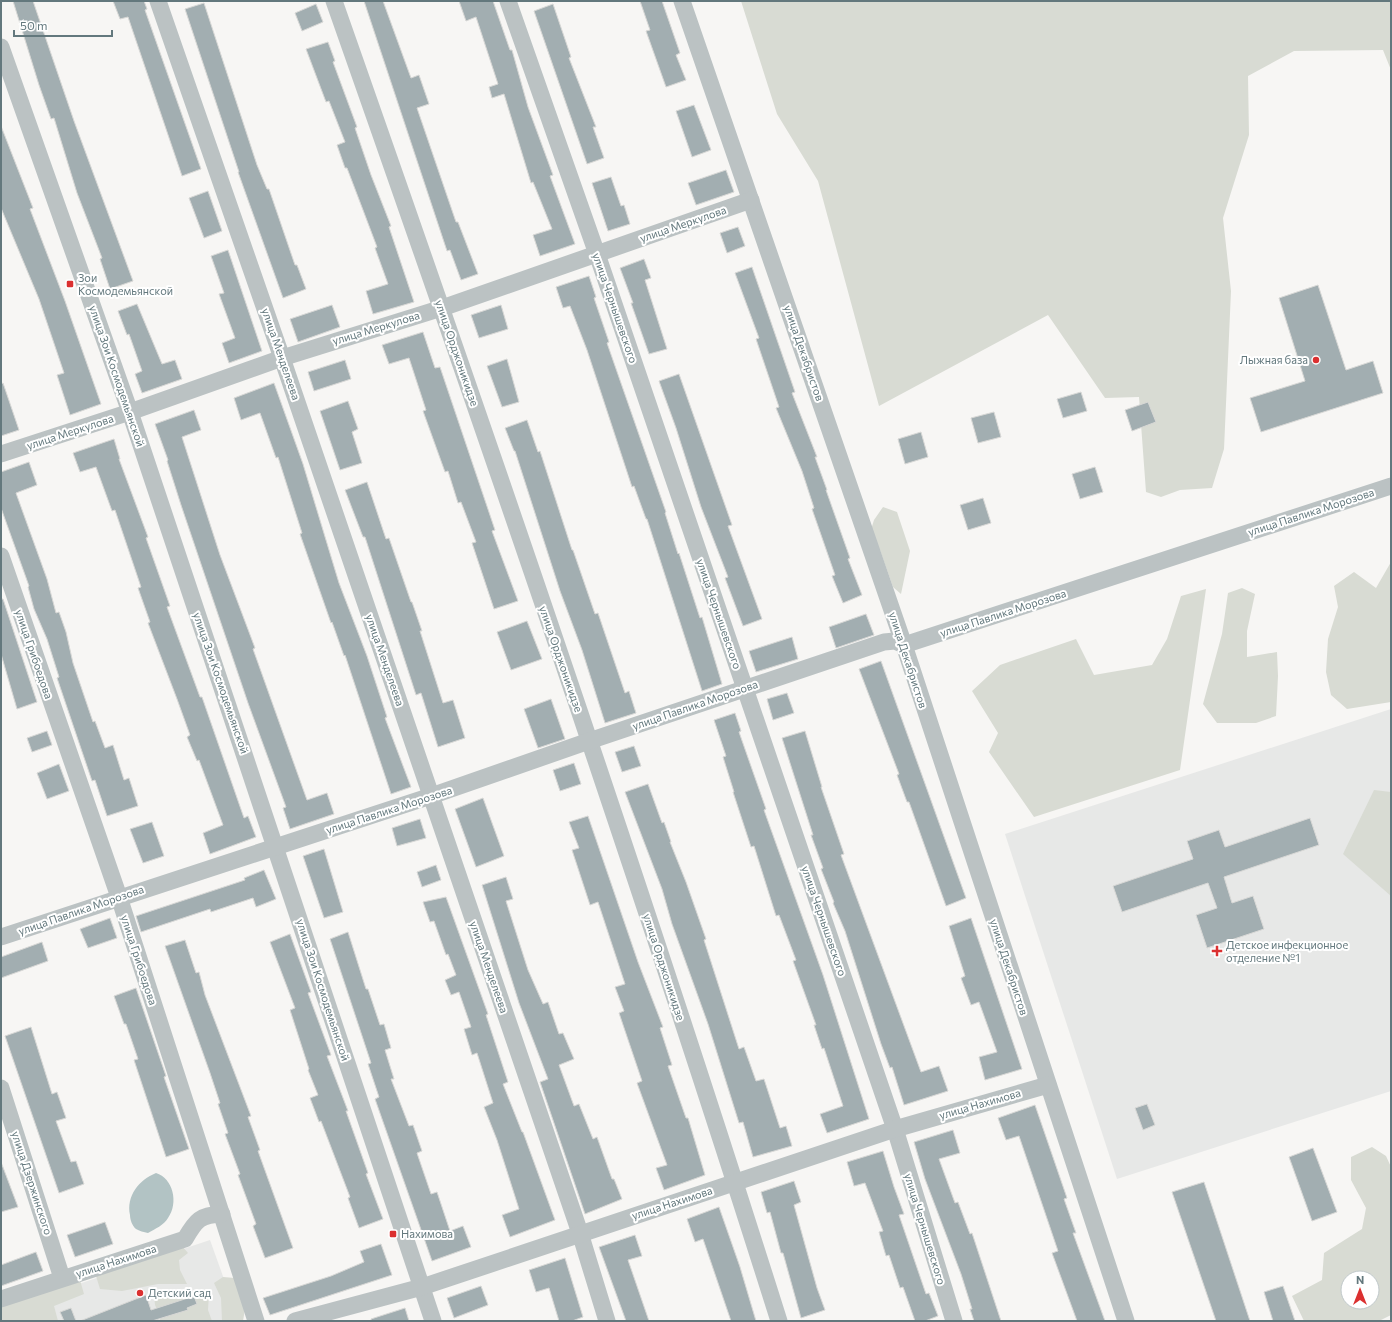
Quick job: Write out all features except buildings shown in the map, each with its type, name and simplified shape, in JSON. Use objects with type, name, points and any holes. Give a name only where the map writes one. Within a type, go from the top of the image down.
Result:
[{"type":"street","name":"улица Менделеева","points":[[158,1],[282,358],[580,1233],[608,1321]]},
{"type":"street","name":"улица Орджоникидзе","points":[[334,1],[442,308],[589,741],[735,1182],[779,1321]]},
{"type":"street","name":"улица Чернышевского","points":[[508,1],[895,1129],[954,1321]]},
{"type":"street","name":"улица Декабристов","points":[[682,1],[904,645],[1126,1321]]},
{"type":"street","name":"улица Зои Космодемьянской","points":[[1,47],[130,412],[433,1321]]},
{"type":"street","name":"улица Меркулова","points":[[1,454],[130,412],[282,358],[442,308],[751,200]]},
{"type":"street","name":"улица Павлика Морозова","points":[[1,937],[119,897],[431,796],[744,688],[884,642],[895,641],[904,645],[1391,486]]},
{"type":"street","name":"улица Грибоедова","points":[[1,556],[119,897],[256,1321]]},
{"type":"street","name":"улица Нахимова","points":[[295,1321],[422,1287],[895,1129],[1048,1085]]},
{"type":"street","name":"улица Дзержинского","points":[[1,1088],[62,1278]]},
{"type":"street","name":"улица Нахимова","points":[[1,1299],[185,1239],[195,1222],[210,1214],[222,1214]]},
{"type":"shaded area","points":[[741,1],[1391,1],[1391,70],[1383,50],[1294,51],[1248,76],[1249,135],[1223,218],[1231,291],[1224,449],[1212,488],[1180,490],[1161,497],[1146,492],[1139,397],[1105,398],[1048,315],[879,406],[818,181],[777,114]]},
{"type":"shaded area","points":[[883,507],[897,512],[910,551],[901,594],[893,587],[880,550],[868,539],[874,520]]},
{"type":"shaded area","points":[[1391,562],[1391,702],[1347,709],[1331,695],[1326,672],[1328,639],[1338,607],[1334,586],[1354,572],[1376,588]]},
{"type":"shaded area","points":[[1242,588],[1255,594],[1247,631],[1247,657],[1277,652],[1278,676],[1276,716],[1256,723],[1217,723],[1203,704],[1222,634],[1228,593]]},
{"type":"shaded area","points":[[1206,589],[1180,770],[1034,817],[989,752],[998,733],[972,691],[1000,665],[1076,639],[1094,675],[1152,665],[1167,639],[1181,596]]},
{"type":"shaded area","name":"Детское инфекционное отделение №1","points":[[1391,709],[1391,1091],[1117,1179],[1005,834]]},
{"type":"shaded area","points":[[1374,790],[1391,792],[1391,896],[1343,854]]},
{"type":"shaded area","points":[[1372,1147],[1386,1156],[1391,1167],[1391,1315],[1379,1321],[1304,1321],[1292,1296],[1322,1280],[1324,1253],[1362,1229],[1366,1208],[1351,1180],[1351,1157]]},
{"type":"shaded area","points":[[156,1173],[167,1180],[174,1198],[171,1212],[164,1223],[148,1233],[135,1228],[132,1224],[129,1208],[132,1195],[139,1184]]},
{"type":"shaded area","name":"Детский сад","points":[[210,1240],[239,1321],[1,1321],[1,1310]]},
{"type":"shaded area","points":[[182,1246],[188,1253],[179,1260],[180,1270],[187,1284],[158,1284],[122,1291],[100,1289],[96,1276]]},
{"type":"shaded area","points":[[223,1277],[235,1278],[245,1309],[243,1321],[222,1321],[221,1298],[214,1283]]},
{"type":"shaded area","points":[[80,1280],[84,1294],[54,1306],[58,1321],[1,1321],[1,1306]]},
{"type":"shaded area","points":[[199,1290],[209,1294],[208,1310],[212,1321],[159,1321],[161,1318],[155,1305],[154,1294],[169,1295]]},
{"type":"place","name":"Зои Космодемьянской","points":[[70,284]]},
{"type":"place","name":"Лыжная база","points":[[1316,360]]},
{"type":"place","name":"Детское инфекционное отделение №1","points":[[1217,951]]},
{"type":"place","name":"Нахимова","points":[[393,1234]]},
{"type":"place","name":"Детский сад","points":[[140,1293]]}]
